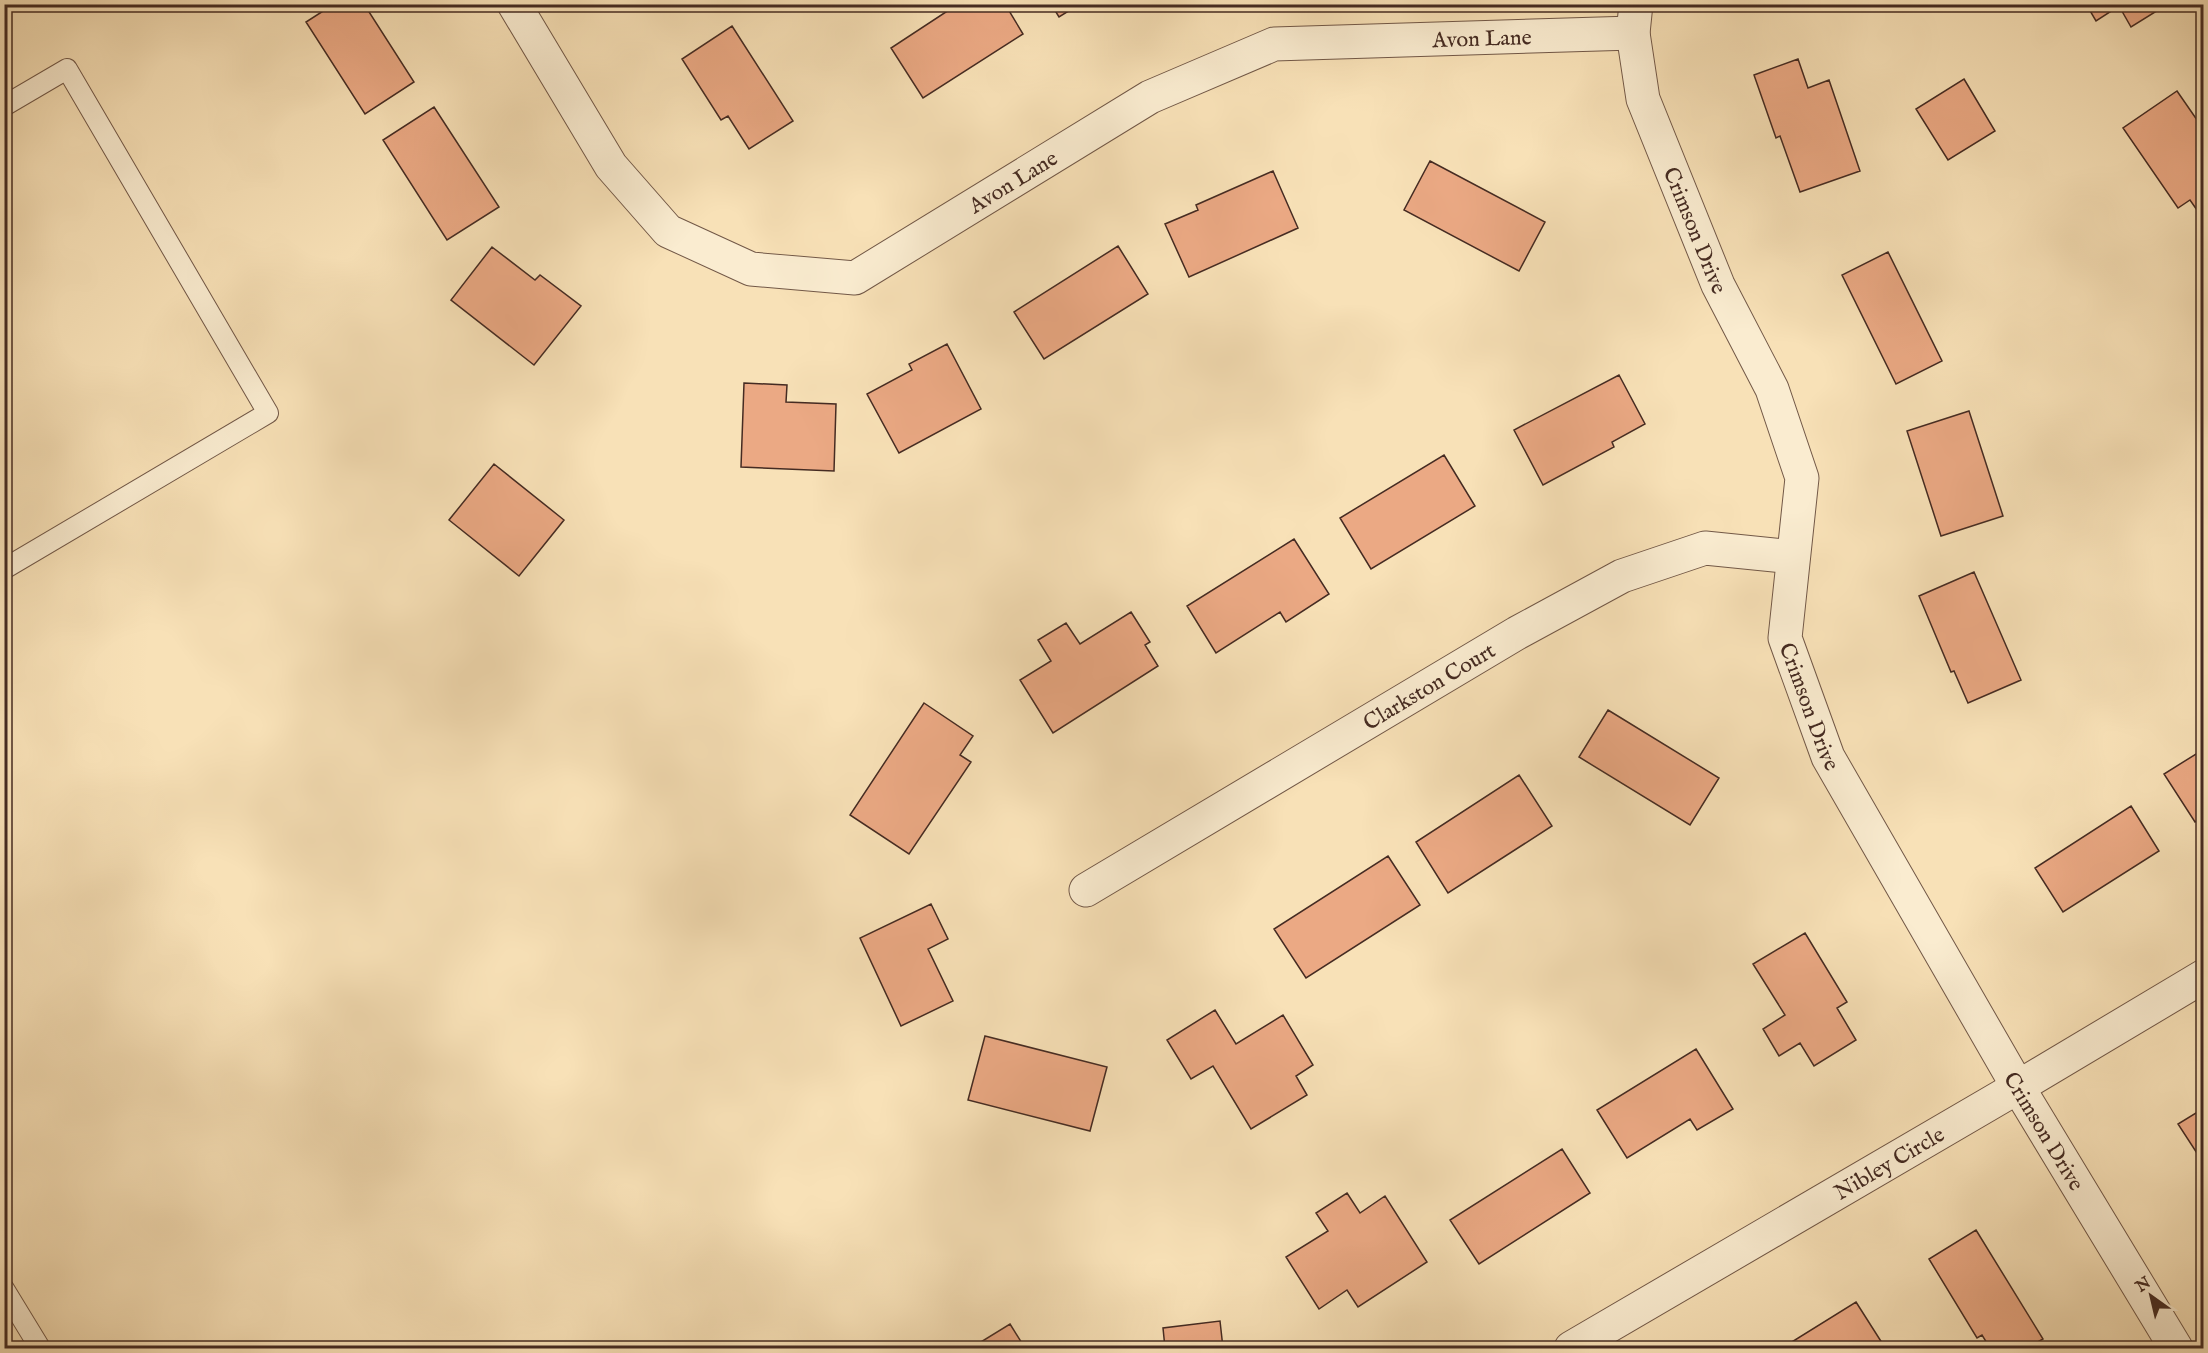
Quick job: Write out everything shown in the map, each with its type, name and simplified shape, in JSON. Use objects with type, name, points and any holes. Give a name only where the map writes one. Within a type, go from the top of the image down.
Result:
[{"type":"street","name":"Avon Lane","points":[[514,4],[611,166],[668,231],[750,269],[855,278],[1150,97],[1274,44],[1635,19]]},
{"type":"street","name":"Crimson Drive","points":[[1635,19],[1643,99],[1718,285],[1772,389],[1802,478],[1785,638],[1828,757],[2018,1087],[2176,1348]]},
{"type":"street","name":"Clarkston Court","points":[[1086,890],[1517,633],[1623,576],[1705,548],[1793,557]]},
{"type":"street","name":"Nibley Circle","points":[[1571,1348],[2204,976]]},
{"type":"lane","points":[[4,106],[67,69],[268,413],[4,569]]},
{"type":"lane","points":[[4,1289],[40,1348]]},
{"type":"building","points":[[334,4],[364,4],[414,82],[365,114],[306,22]]},
{"type":"building","points":[[958,4],[1005,4],[1023,34],[923,98],[891,48]]},
{"type":"building","points":[[1051,4],[1080,4],[1059,17]]},
{"type":"building","points":[[2086,4],[2168,4],[2131,27],[2119,6],[2096,21]]},
{"type":"building","points":[[732,26],[793,121],[749,149],[728,116],[721,120],[682,59]]},
{"type":"building","points":[[1798,59],[1808,88],[1829,80],[1860,171],[1800,192],[1780,136],[1776,138],[1754,75]]},
{"type":"building","points":[[1964,79],[1995,131],[1948,160],[1916,109]]},
{"type":"building","points":[[2177,91],[2204,130],[2204,220],[2190,200],[2178,208],[2123,128]]},
{"type":"building","points":[[434,107],[499,207],[447,240],[383,140]]},
{"type":"building","points":[[1430,161],[1545,222],[1519,271],[1404,210]]},
{"type":"building","points":[[1273,171],[1298,228],[1189,277],[1165,224],[1198,210],[1196,205]]},
{"type":"building","points":[[1118,246],[1148,294],[1044,359],[1014,312]]},
{"type":"building","points":[[492,247],[535,280],[540,275],[581,306],[534,365],[451,300]]},
{"type":"building","points":[[1888,252],[1942,361],[1896,384],[1842,275]]},
{"type":"building","points":[[947,344],[981,409],[899,453],[867,394],[912,370],[909,364]]},
{"type":"building","points":[[1619,375],[1645,424],[1612,442],[1614,447],[1543,485],[1514,430]]},
{"type":"building","points":[[744,383],[787,385],[786,402],[836,404],[834,471],[741,467]]},
{"type":"building","points":[[1969,411],[2003,516],[1941,536],[1907,431]]},
{"type":"building","points":[[1444,455],[1475,506],[1371,569],[1340,518]]},
{"type":"building","points":[[494,464],[564,520],[519,576],[449,520]]},
{"type":"building","points":[[1294,539],[1329,594],[1286,622],[1280,612],[1216,653],[1187,606]]},
{"type":"building","points":[[1974,572],[2021,680],[1968,703],[1954,671],[1951,672],[1919,596]]},
{"type":"building","points":[[1131,612],[1150,642],[1145,645],[1158,666],[1053,733],[1020,680],[1051,661],[1038,640],[1066,623],[1080,644]]},
{"type":"building","points":[[924,703],[973,736],[960,755],[971,762],[909,854],[850,815]]},
{"type":"building","points":[[1608,710],[1719,778],[1690,825],[1579,757]]},
{"type":"building","points":[[2204,749],[2204,817],[2195,822],[2164,774]]},
{"type":"building","points":[[1519,775],[1552,826],[1448,893],[1416,842]]},
{"type":"building","points":[[2131,806],[2159,851],[2063,912],[2035,868]]},
{"type":"building","points":[[1388,856],[1420,905],[1306,978],[1274,929]]},
{"type":"building","points":[[931,904],[948,939],[928,949],[953,1001],[901,1026],[860,938]]},
{"type":"building","points":[[1805,933],[1847,1002],[1837,1008],[1856,1040],[1814,1066],[1800,1043],[1779,1056],[1763,1029],[1785,1015],[1753,964]]},
{"type":"building","points":[[1215,1010],[1236,1044],[1283,1015],[1313,1065],[1296,1076],[1307,1095],[1251,1129],[1213,1066],[1191,1079],[1167,1040]]},
{"type":"building","points":[[985,1036],[1107,1067],[1090,1131],[968,1100]]},
{"type":"building","points":[[1696,1049],[1733,1109],[1697,1130],[1690,1119],[1627,1158],[1597,1110]]},
{"type":"building","points":[[2204,1108],[2204,1164],[2178,1124]]},
{"type":"building","points":[[1562,1149],[1590,1193],[1479,1264],[1450,1220]]},
{"type":"building","points":[[1347,1193],[1360,1213],[1385,1196],[1427,1262],[1358,1307],[1347,1290],[1319,1309],[1286,1257],[1328,1231],[1316,1213]]},
{"type":"building","points":[[1976,1230],[2043,1339],[2027,1348],[1990,1348],[1982,1335],[1977,1338],[1929,1259]]},
{"type":"building","points":[[1856,1302],[1884,1346],[1880,1348],[1782,1348]]},
{"type":"building","points":[[1220,1321],[1223,1348],[1165,1348],[1163,1328]]},
{"type":"building","points":[[1010,1324],[1025,1348],[971,1348]]}]
